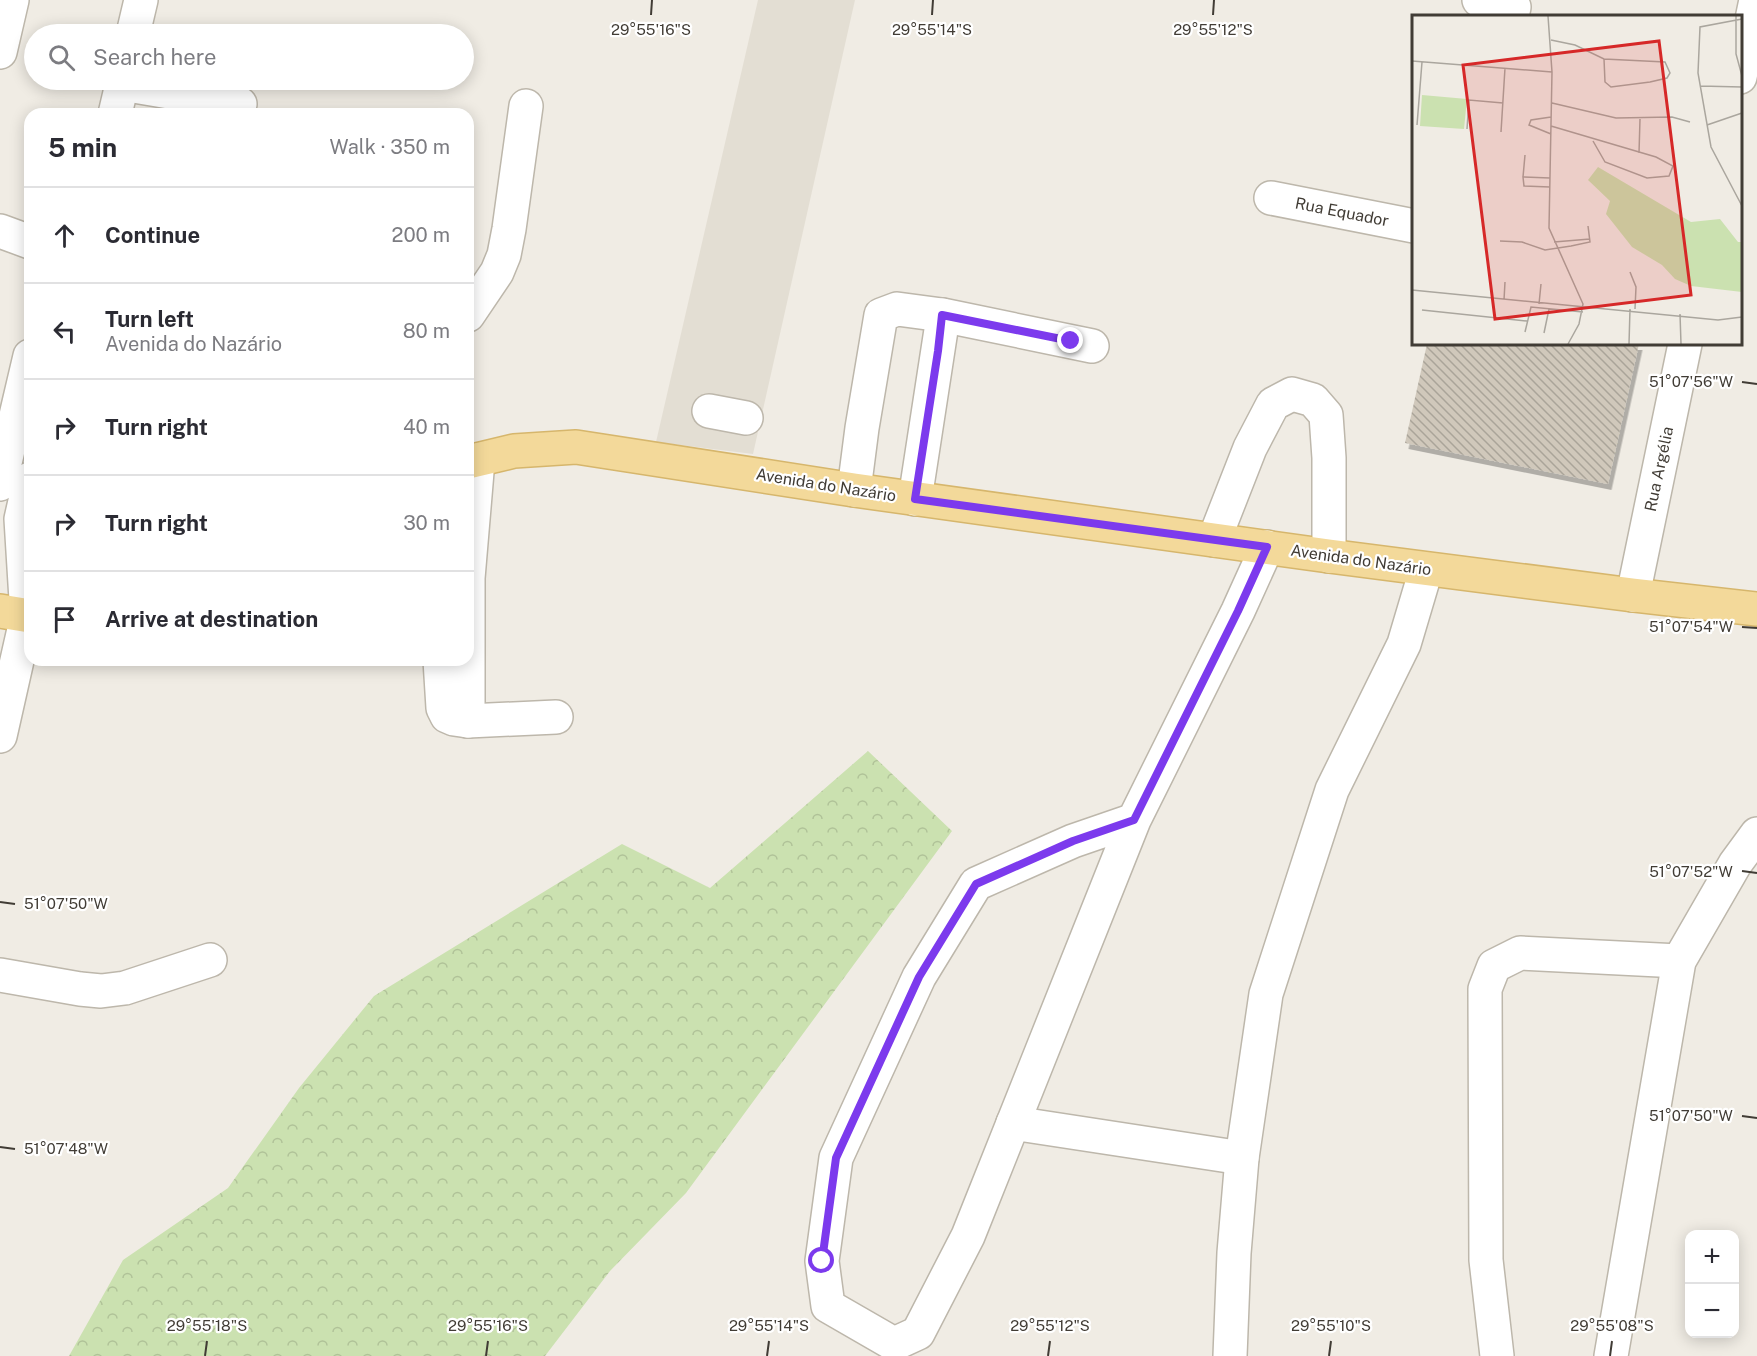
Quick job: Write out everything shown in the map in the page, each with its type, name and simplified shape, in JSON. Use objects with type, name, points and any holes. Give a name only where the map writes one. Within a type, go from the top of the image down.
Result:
[{"type":"main road","name":"Avenida do Nazário","points":[[474,461],[513,451],[576,447],[915,499],[1426,570],[1757,609]]},
{"type":"street","points":[[0,52],[12,0]]},
{"type":"street","points":[[136,24],[141,0]]},
{"type":"street","points":[[1479,0],[1514,7],[1512,15]]},
{"type":"street","points":[[1742,67],[1756,0]]},
{"type":"street","points":[[120,92],[240,105]]},
{"type":"street","points":[[474,306],[497,272],[504,255],[510,229],[526,106]]},
{"type":"street","name":"Rua Equador","points":[[1271,198],[1412,226]]},
{"type":"street","points":[[0,231],[24,240]]},
{"type":"street","points":[[854,490],[881,315],[897,309],[942,315],[1092,346]]},
{"type":"street","points":[[915,499],[942,315]]},
{"type":"street","name":"Rua Argélia","points":[[1633,595],[1685,345]]},
{"type":"street","points":[[0,484],[18,370]]},
{"type":"street","points":[[1214,540],[1250,448],[1273,404],[1292,394],[1313,400],[1326,415],[1329,458],[1329,556]]},
{"type":"street","points":[[709,411],[746,418]]},
{"type":"street","points":[[0,736],[19,614],[21,519],[24,506]]},
{"type":"street","points":[[1134,820],[1073,841],[976,884],[919,977],[836,1158],[822,1261],[828,1306],[894,1344],[918,1333],[968,1236],[1134,820],[1238,611],[1267,547]]},
{"type":"street","points":[[1230,1356],[1234,1253],[1242,1158],[1266,994],[1332,790],[1404,644],[1426,570]]},
{"type":"street","points":[[440,666],[444,708],[458,718],[556,717]]},
{"type":"street","points":[[458,718],[462,666]]},
{"type":"street","points":[[1611,1356],[1679,962],[1735,864],[1757,834]]},
{"type":"street","points":[[1497,1356],[1486,1260],[1485,989],[1494,966],[1520,952],[1679,962]]},
{"type":"street","points":[[0,975],[80,990],[101,991],[125,988],[210,960]]},
{"type":"street","points":[[1013,1123],[1242,1158]]},
{"type":"shaded area","points":[[758,0],[855,0],[753,454],[656,442]]},
{"type":"green space","points":[[868,751],[952,831],[686,1193],[610,1271],[545,1356],[69,1356],[123,1260],[228,1188],[299,1088],[374,996],[622,844],[710,888]]},
{"type":"building","points":[[1427,345],[1639,345],[1608,484],[1405,443]]},
{"type":"route","points":[[822,1261],[836,1158],[919,977],[976,884],[1073,841],[1134,820],[1238,611],[1267,547],[915,499],[942,315],[1071,341]]}]
